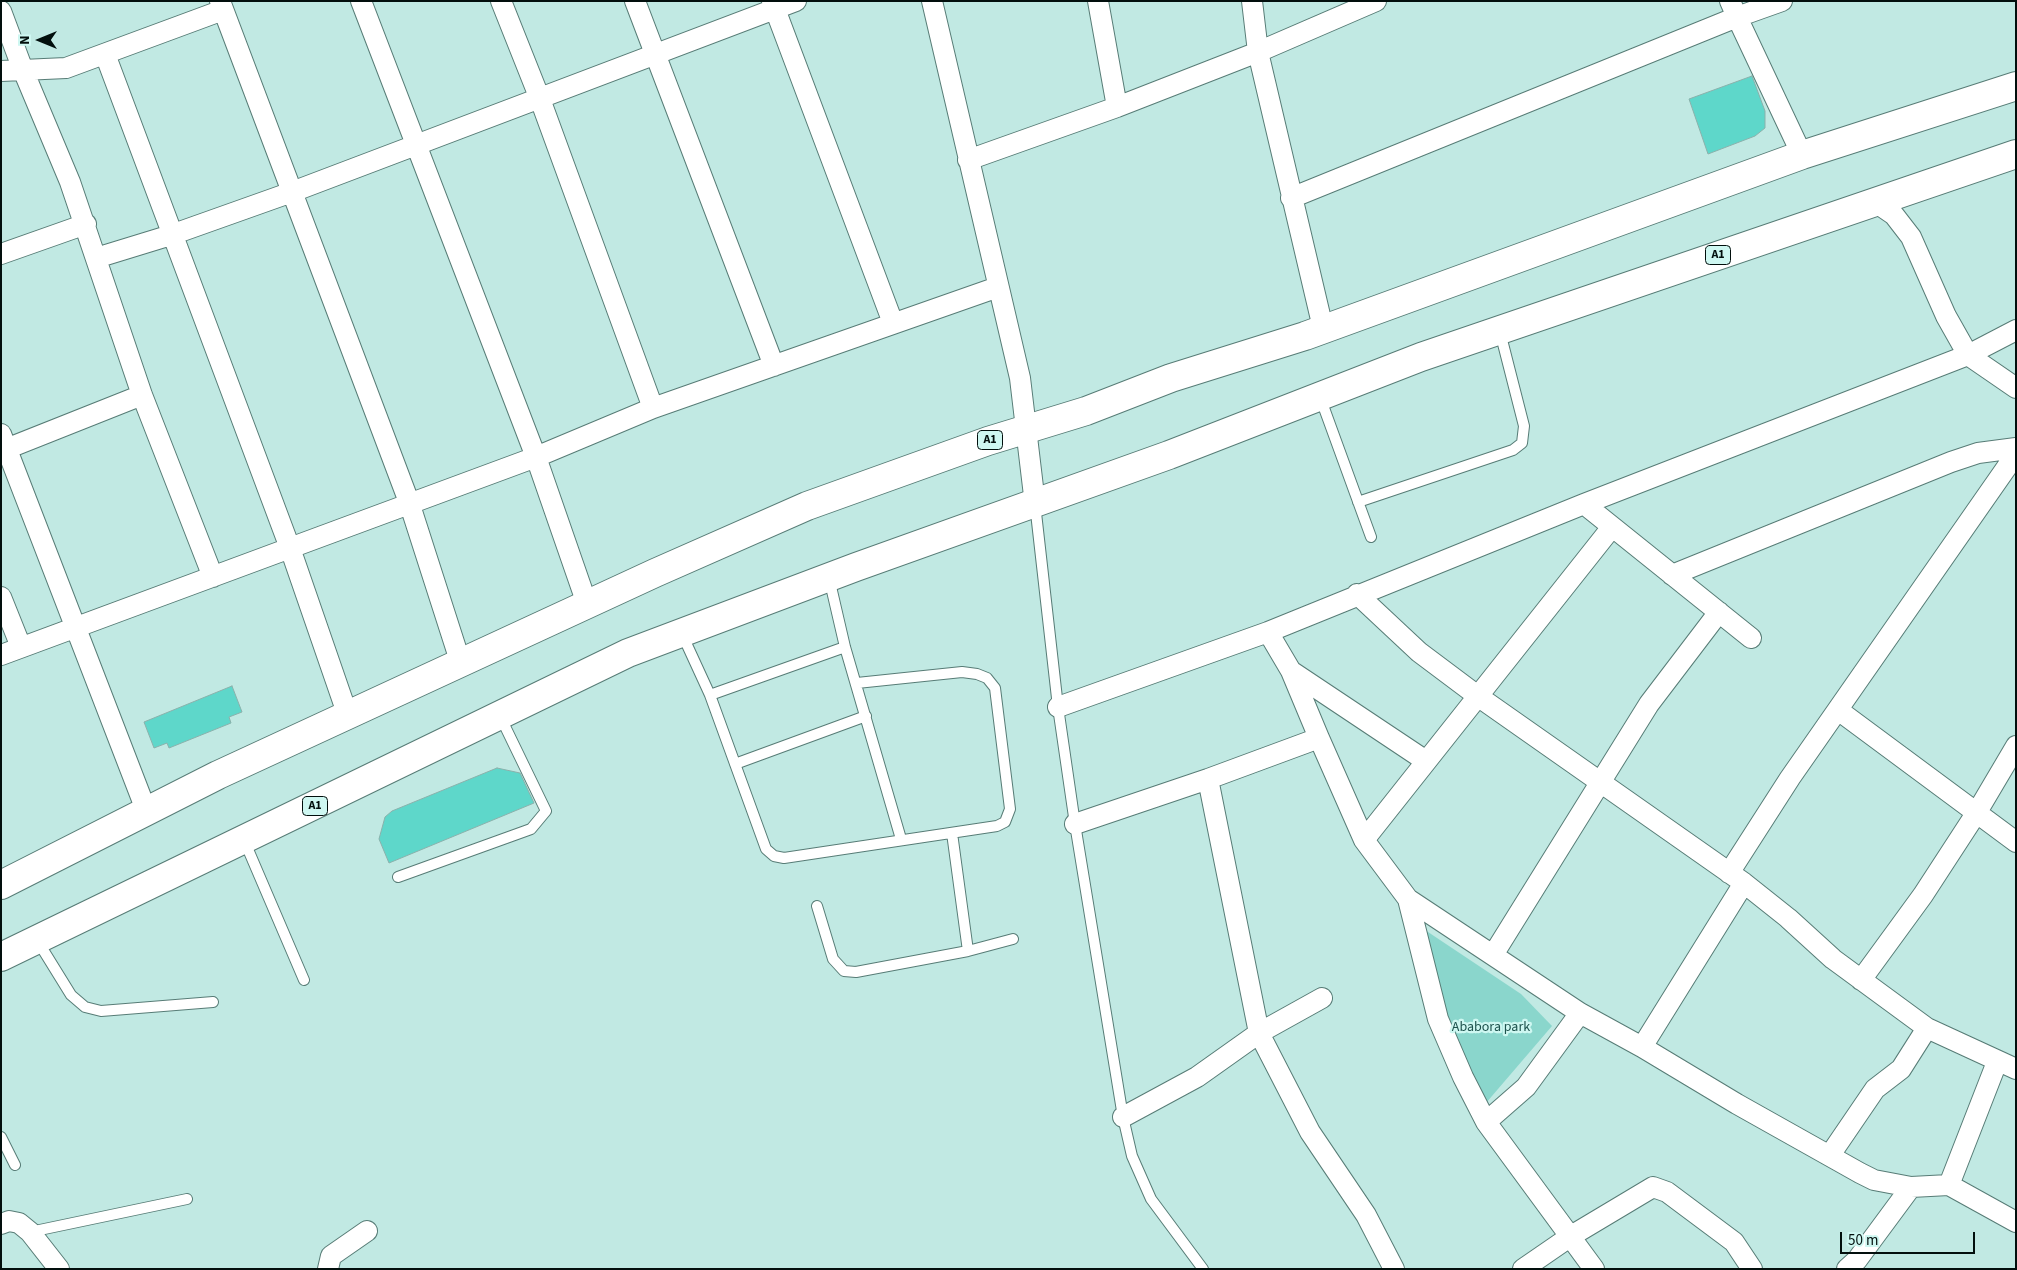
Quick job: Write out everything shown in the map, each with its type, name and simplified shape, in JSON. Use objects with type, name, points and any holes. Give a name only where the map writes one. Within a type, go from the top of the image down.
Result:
[{"type":"main road","name":"A1","points":[[1,885],[218,775],[587,604],[807,506],[1026,429],[1086,411],[1172,378],[1323,328],[1802,156],[2016,86]]},
{"type":"main road","name":"A1","points":[[829,578],[1169,455],[1421,357],[2016,154]]},
{"type":"main road","points":[[682,633],[829,578]]},
{"type":"main road","name":"A1","points":[[1,957],[628,653],[682,633]]},
{"type":"street","points":[[361,1],[536,457],[587,604]]},
{"type":"street","points":[[501,1],[540,99],[653,408]]},
{"type":"street","points":[[635,1],[774,366]]},
{"type":"street","points":[[96,258],[171,235],[292,192],[655,55],[774,5],[796,1]]},
{"type":"street","points":[[932,1],[1020,378],[1035,504]]},
{"type":"street","points":[[1098,1],[1117,107]]},
{"type":"street","points":[[1252,1],[1258,52],[1323,328]]},
{"type":"street","points":[[968,160],[1117,107],[1258,52],[1376,1]]},
{"type":"street","points":[[1292,198],[1734,9],[1782,1]]},
{"type":"street","points":[[774,5],[892,323]]},
{"type":"street","points":[[1,70],[66,68],[222,6],[409,502],[461,664]]},
{"type":"street","points":[[1734,9],[1802,156]]},
{"type":"street","points":[[1,10],[23,70],[54,141],[86,224],[142,395],[214,577]]},
{"type":"street","points":[[105,54],[171,235],[290,548],[348,716]]},
{"type":"street","points":[[1875,202],[1894,215],[1911,237],[1946,316],[1968,355],[2016,388]]},
{"type":"street","points":[[1,254],[86,224]]},
{"type":"street","points":[[1,654],[75,629],[409,502],[536,457],[653,408],[998,287]]},
{"type":"street","points":[[1058,707],[1268,632],[1357,594],[1584,504],[1968,355],[2016,330]]},
{"type":"street","points":[[142,395],[3,444],[146,810]]},
{"type":"street","points":[[1672,574],[1952,462],[1978,453],[2016,448]]},
{"type":"street","points":[[1642,1047],[1737,878],[1838,710],[2016,454]]},
{"type":"street","points":[[1584,504],[1751,638]]},
{"type":"street","points":[[1364,840],[1426,761],[1479,698],[1612,527]]},
{"type":"street","points":[[1357,594],[1419,652],[1479,698],[1737,878],[1788,918],[1833,959],[1927,1028],[2010,1065],[1949,1185]]},
{"type":"street","points":[[1,597],[21,647]]},
{"type":"street","points":[[1493,955],[1649,704],[1719,612]]},
{"type":"street","points":[[1268,632],[1291,671],[1364,840],[1408,899],[1580,1013],[1642,1047],[1737,1104],[1874,1180],[1911,1187],[1949,1185],[2016,1222]]},
{"type":"street","points":[[1291,671],[1426,761]]},
{"type":"street","points":[[1838,710],[2016,842]]},
{"type":"street","points":[[1075,824],[1208,779],[1319,738]]},
{"type":"street","points":[[1861,980],[1923,895],[1977,812],[2016,746]]},
{"type":"street","points":[[1208,779],[1259,1033],[1310,1132],[1366,1215],[1394,1269]]},
{"type":"street","points":[[1408,899],[1438,1019],[1459,1069],[1486,1122],[1594,1269]]},
{"type":"street","points":[[1123,1116],[1197,1077],[1259,1033],[1322,998]]},
{"type":"street","points":[[1486,1122],[1526,1087],[1580,1013]]},
{"type":"street","points":[[1830,1156],[1875,1089],[1901,1069],[1927,1028]]},
{"type":"street","points":[[1524,1269],[1571,1236],[1653,1187],[1667,1192],[1734,1242],[1752,1269]]},
{"type":"street","points":[[1847,1269],[1857,1260],[1911,1187]]},
{"type":"street","points":[[1,1224],[9,1221],[19,1222],[30,1232],[58,1269]]},
{"type":"street","points":[[328,1269],[331,1256],[367,1231]]},
{"type":"lane","points":[[1358,502],[1513,450],[1522,443],[1524,426],[1499,330]]},
{"type":"lane","points":[[1320,397],[1371,537]]},
{"type":"lane","points":[[1035,504],[1058,707],[1075,824],[1123,1116],[1132,1156],[1151,1199],[1203,1269]]},
{"type":"lane","points":[[829,578],[845,647],[901,839]]},
{"type":"lane","points":[[682,633],[710,695],[766,849],[774,856],[784,858],[997,826],[1005,822],[1010,810],[995,688],[988,678],[962,672],[857,683]]},
{"type":"lane","points":[[710,695],[845,647]]},
{"type":"lane","points":[[398,877],[531,829],[546,811],[500,716]]},
{"type":"lane","points":[[736,764],[866,716]]},
{"type":"lane","points":[[952,833],[968,951]]},
{"type":"lane","points":[[244,840],[304,980]]},
{"type":"lane","points":[[817,906],[833,959],[844,971],[856,972],[968,951],[1013,939]]},
{"type":"lane","points":[[37,940],[71,995],[85,1007],[101,1011],[213,1002]]},
{"type":"lane","points":[[1,1138],[16,1165]]},
{"type":"lane","points":[[30,1232],[187,1199]]},
{"type":"green space","name":"Ababora park","points":[[1422,928],[1521,994],[1552,1026],[1480,1110],[1463,1077]]},
{"type":"building","points":[[1752,76],[1765,111],[1765,128],[1755,136],[1708,154],[1689,99]]},
{"type":"building","points":[[232,686],[242,712],[229,717],[231,723],[169,748],[167,743],[154,748],[144,722]]},
{"type":"building","points":[[497,768],[520,773],[534,803],[389,863],[379,839],[385,817],[392,811]]}]
